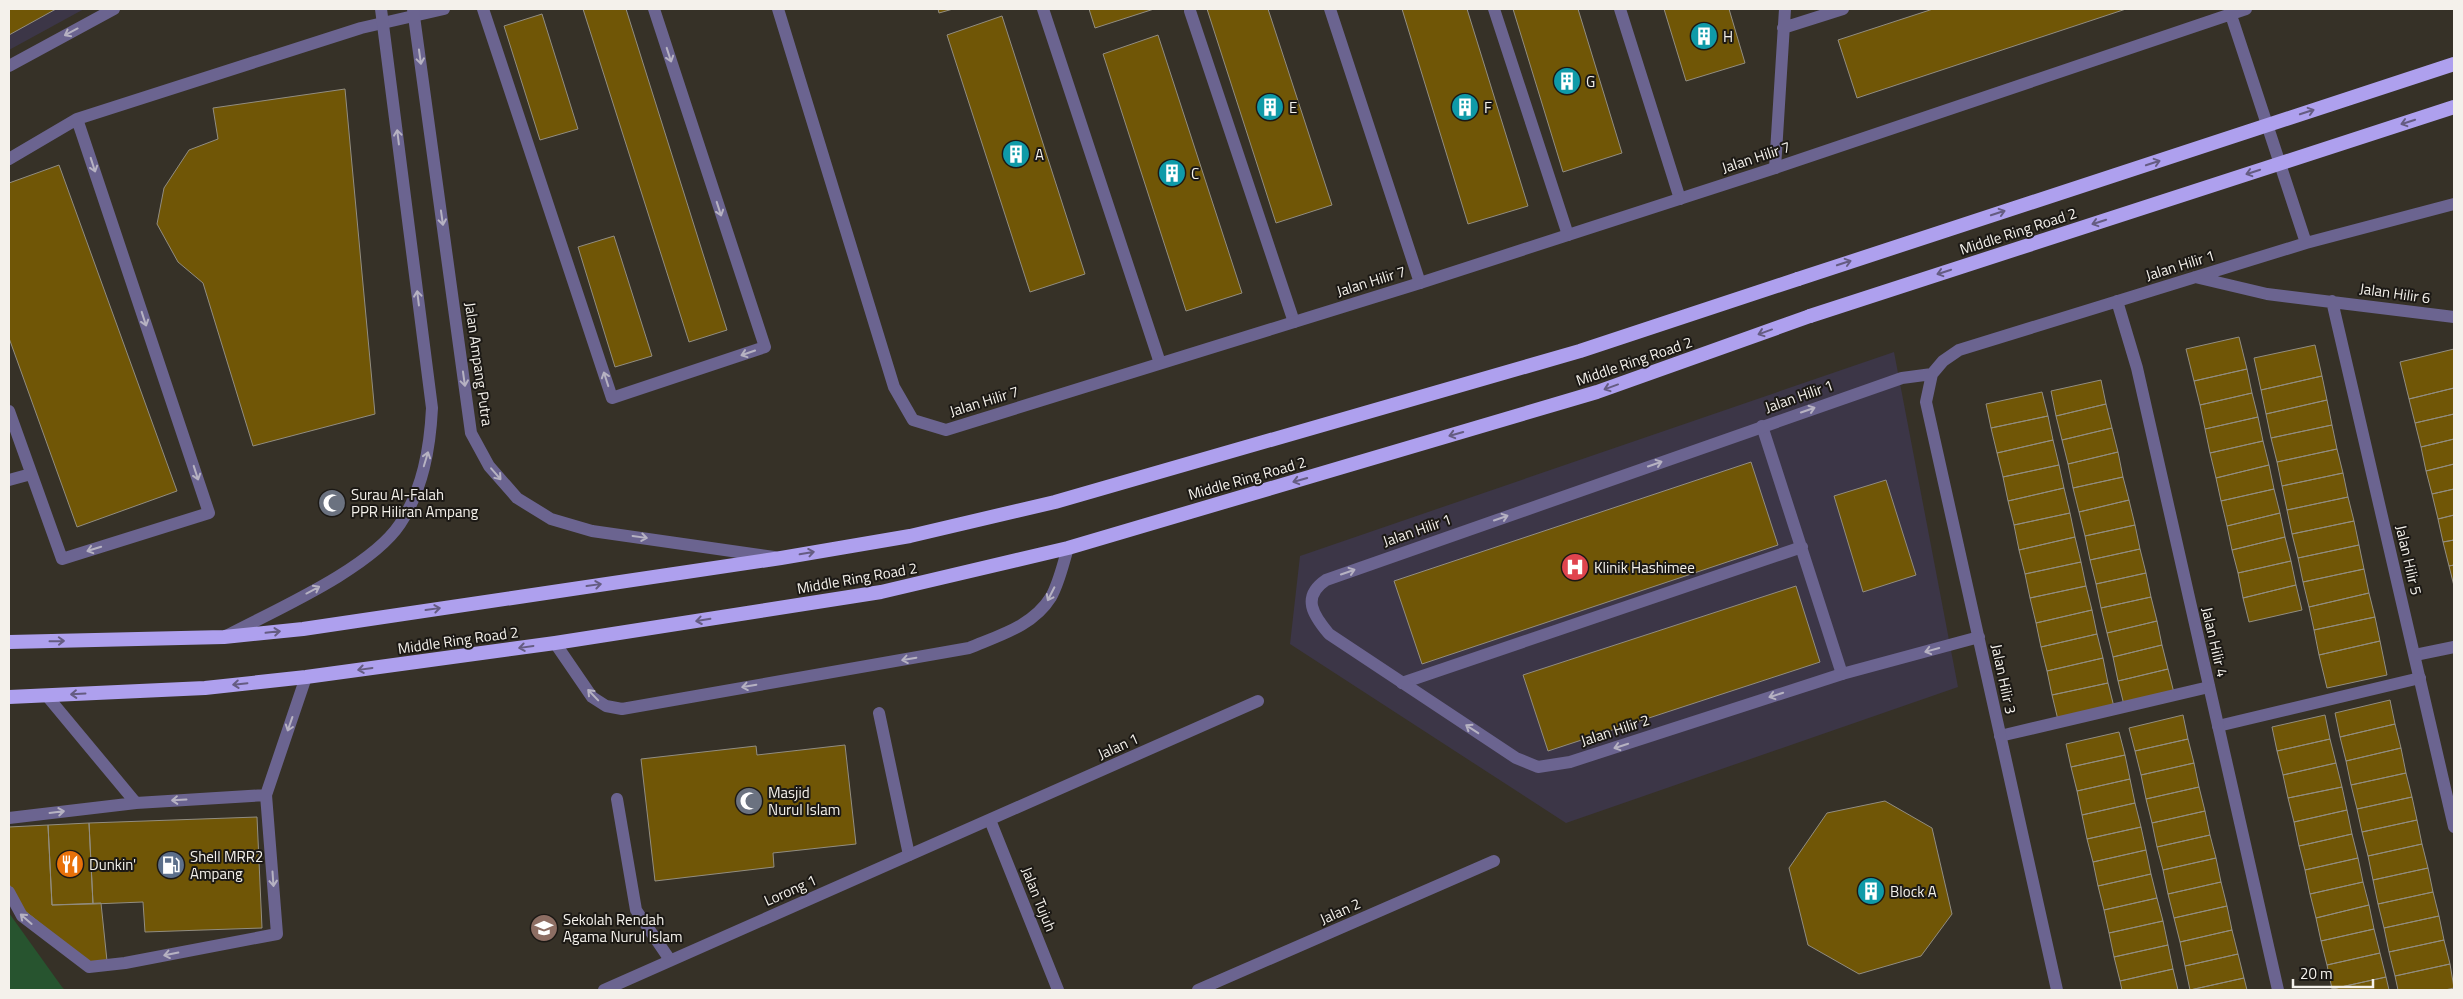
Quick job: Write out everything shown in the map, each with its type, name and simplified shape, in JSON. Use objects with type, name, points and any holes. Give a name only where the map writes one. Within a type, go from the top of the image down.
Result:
[{"type":"highway","name":"Middle Ring Road 2","points":[[9,642],[224,638],[312,627],[781,558],[910,536],[1055,502],[1580,351],[2454,64]]},
{"type":"highway","name":"Middle Ring Road 2","points":[[9,697],[205,688],[306,678],[555,643],[881,592],[1068,548],[1597,392],[1810,316],[2454,106]]},
{"type":"street","points":[[9,66],[114,9]]},
{"type":"street","points":[[224,638],[338,576],[372,554],[400,524],[417,490],[430,448],[432,408],[381,9]]},
{"type":"street","points":[[9,159],[77,119],[361,28],[383,24],[413,13],[444,9]]},
{"type":"street","points":[[483,9],[612,398],[764,347],[654,9]]},
{"type":"street","name":"Jalan Hilir 7","points":[[778,9],[894,387],[914,420],[946,430],[1420,283],[1680,199],[2246,9]]},
{"type":"street","points":[[1043,9],[1160,363]]},
{"type":"street","points":[[1330,9],[1420,283]]},
{"type":"street","points":[[1494,9],[1568,235]]},
{"type":"street","points":[[1620,9],[1680,199]]},
{"type":"street","points":[[1775,168],[1785,9]]},
{"type":"street","points":[[1783,28],[1843,9]]},
{"type":"street","points":[[1190,10],[1294,322]]},
{"type":"street","name":"Jalan Ampang Putra","points":[[413,13],[471,433],[488,466],[517,498],[550,519],[592,531],[781,558]]},
{"type":"street","points":[[2231,15],[2306,243]]},
{"type":"street","points":[[9,411],[62,559],[209,513],[77,119]]},
{"type":"street","name":"Jalan Hilir 1","points":[[1311,598],[1314,588],[1326,580],[1902,378],[1932,374],[1943,361],[1959,350],[2306,243],[2454,204]]},
{"type":"street","name":"Jalan Hilir 6","points":[[2195,277],[2267,294],[2332,300],[2454,317]]},
{"type":"street","name":"Jalan Hilir 5","points":[[2332,300],[2454,827]]},
{"type":"street","name":"Jalan Hilir 4","points":[[2116,301],[2137,368],[2278,990]]},
{"type":"street","name":"Jalan Hilir 3","points":[[1932,374],[1926,402],[2057,990]]},
{"type":"street","points":[[1762,426],[1842,674]]},
{"type":"street","points":[[9,480],[31,474]]},
{"type":"street","points":[[1402,683],[1802,547]]},
{"type":"street","points":[[555,643],[592,698],[606,706],[622,709],[969,648],[1017,628],[1036,616],[1052,595],[1068,548]]},
{"type":"street","name":"Jalan Hilir 2","points":[[1311,598],[1316,619],[1330,634],[1516,758],[1538,767],[1570,762],[1842,674],[1979,637]]},
{"type":"street","points":[[2415,655],[2454,647]]},
{"type":"street","points":[[9,892],[22,916],[89,967],[124,963],[277,934],[266,795],[306,678]]},
{"type":"street","points":[[2218,726],[2420,678]]},
{"type":"street","points":[[2000,736],[2209,687]]},
{"type":"street","points":[[48,696],[136,803]]},
{"type":"street","name":"Jalan 1","points":[[990,820],[1258,702]]},
{"type":"street","points":[[878,713],[909,855]]},
{"type":"street","points":[[9,818],[136,803],[266,795]]},
{"type":"street","points":[[617,799],[636,910],[670,960]]},
{"type":"street","name":"Lorong 1","points":[[604,990],[990,820]]},
{"type":"street","name":"Jalan Tujuh","points":[[990,820],[1058,990]]},
{"type":"street","name":"Jalan 2","points":[[1198,990],[1494,861]]},
{"type":"shaded area","points":[[9,9],[84,9],[9,50]]},
{"type":"shaded area","points":[[1894,352],[1958,687],[1566,823],[1290,644],[1300,556]]},
{"type":"green space","points":[[9,913],[62,987],[65,990],[9,990]]},
{"type":"building","points":[[9,9],[56,9],[9,35]]},
{"type":"building","points":[[583,9],[626,9],[727,330],[689,342]]},
{"type":"building","points":[[938,9],[953,9],[939,13]]},
{"type":"building","points":[[1089,9],[1154,9],[1095,28]]},
{"type":"building","name":"E","points":[[1207,9],[1268,9],[1332,205],[1276,223]]},
{"type":"building","name":"F","points":[[1402,9],[1467,9],[1528,206],[1468,224]]},
{"type":"building","name":"G","points":[[1513,9],[1578,9],[1622,153],[1563,172]]},
{"type":"building","name":"H","points":[[1664,9],[1729,9],[1745,63],[1686,81]]},
{"type":"building","points":[[1933,9],[2126,9],[1857,98],[1838,40]]},
{"type":"building","points":[[542,14],[578,129],[540,140],[504,26]]},
{"type":"building","name":"A","points":[[1002,16],[1085,274],[1030,292],[947,35]]},
{"type":"building","name":"C","points":[[1158,35],[1242,293],[1186,311],[1103,54]]},
{"type":"building","points":[[345,89],[375,414],[253,446],[203,283],[178,262],[157,224],[164,188],[189,150],[218,139],[213,108]]},
{"type":"building","points":[[59,165],[177,491],[77,527],[9,338],[9,183]]},
{"type":"building","points":[[614,236],[652,356],[615,367],[578,247]]},
{"type":"building","points":[[2239,337],[2247,369],[2194,381],[2186,349]]},
{"type":"building","points":[[2315,345],[2322,376],[2261,390],[2254,358]]},
{"type":"building","points":[[2454,349],[2454,388],[2409,399],[2400,362]]},
{"type":"building","points":[[2247,369],[2252,393],[2200,405],[2194,381]]},
{"type":"building","points":[[2322,376],[2327,400],[2266,414],[2261,390]]},
{"type":"building","points":[[2101,380],[2106,404],[2056,416],[2051,391]]},
{"type":"building","points":[[2454,388],[2454,414],[2415,423],[2409,399]]},
{"type":"building","points":[[2042,392],[2048,416],[1991,428],[1986,404]]},
{"type":"building","points":[[2252,393],[2258,417],[2205,429],[2200,405]]},
{"type":"building","points":[[2327,400],[2332,425],[2271,438],[2266,414]]},
{"type":"building","points":[[2106,404],[2112,428],[2062,440],[2056,416]]},
{"type":"building","points":[[2454,414],[2454,439],[2421,447],[2415,423]]},
{"type":"building","points":[[2048,416],[2053,440],[1997,453],[1991,428]]},
{"type":"building","points":[[2258,417],[2263,441],[2210,453],[2205,429]]},
{"type":"building","points":[[2332,425],[2337,449],[2277,462],[2271,438]]},
{"type":"building","points":[[2112,428],[2118,452],[2068,464],[2062,440]]},
{"type":"building","points":[[2454,439],[2454,464],[2426,471],[2421,447]]},
{"type":"building","points":[[2053,440],[2059,465],[2003,477],[1997,453]]},
{"type":"building","points":[[2263,441],[2269,465],[2216,478],[2210,453]]},
{"type":"building","points":[[2337,449],[2343,473],[2282,486],[2277,462]]},
{"type":"building","points":[[2118,452],[2123,477],[2073,488],[2068,464]]},
{"type":"building","points":[[1751,462],[1778,545],[1422,664],[1394,581]]},
{"type":"building","points":[[2454,464],[2454,489],[2432,494],[2426,471]]},
{"type":"building","points":[[2059,465],[2064,488],[2008,501],[2003,477]]},
{"type":"building","points":[[2269,465],[2274,489],[2221,501],[2216,478]]},
{"type":"building","points":[[2343,473],[2348,497],[2287,510],[2282,486]]},
{"type":"building","points":[[2123,477],[2129,500],[2079,512],[2073,488]]},
{"type":"building","points":[[1886,480],[1916,575],[1863,592],[1834,496]]},
{"type":"building","points":[[2064,488],[2070,513],[2014,525],[2008,501]]},
{"type":"building","points":[[2274,489],[2280,513],[2227,526],[2221,501]]},
{"type":"building","points":[[2454,489],[2454,515],[2438,519],[2432,494]]},
{"type":"building","points":[[2348,497],[2354,521],[2292,534],[2287,510]]},
{"type":"building","points":[[2129,500],[2135,525],[2085,536],[2079,512]]},
{"type":"building","points":[[2070,513],[2075,537],[2019,550],[2014,525]]},
{"type":"building","points":[[2280,513],[2285,537],[2232,550],[2227,526]]},
{"type":"building","points":[[2454,515],[2454,540],[2443,542],[2438,519]]},
{"type":"building","points":[[2354,521],[2359,545],[2298,558],[2292,534]]},
{"type":"building","points":[[2135,525],[2140,549],[2090,560],[2085,536]]},
{"type":"building","points":[[2075,537],[2081,562],[2025,574],[2019,550]]},
{"type":"building","points":[[2285,537],[2291,561],[2238,573],[2232,550]]},
{"type":"building","points":[[2454,540],[2454,565],[2449,566],[2443,542]]},
{"type":"building","points":[[2359,545],[2364,569],[2303,582],[2298,558]]},
{"type":"building","points":[[2140,549],[2146,573],[2096,584],[2090,560]]},
{"type":"building","points":[[2291,561],[2296,585],[2243,598],[2238,573]]},
{"type":"building","points":[[2081,562],[2086,586],[2030,598],[2025,574]]},
{"type":"building","points":[[2454,565],[2454,586],[2449,566]]},
{"type":"building","points":[[2364,569],[2369,593],[2309,607],[2303,582]]},
{"type":"building","points":[[2146,573],[2151,597],[2101,608],[2096,584]]},
{"type":"building","points":[[2296,585],[2302,610],[2249,622],[2243,598]]},
{"type":"building","points":[[1796,586],[1820,662],[1548,751],[1523,675]]},
{"type":"building","points":[[2086,586],[2092,610],[2036,623],[2030,598]]},
{"type":"building","points":[[2369,593],[2375,617],[2314,630],[2309,607]]},
{"type":"building","points":[[2151,597],[2157,621],[2107,633],[2101,608]]},
{"type":"building","points":[[2092,610],[2097,634],[2041,647],[2036,623]]},
{"type":"building","points":[[2375,617],[2380,641],[2319,655],[2314,630]]},
{"type":"building","points":[[2157,621],[2162,645],[2113,657],[2107,633]]},
{"type":"building","points":[[2097,634],[2103,658],[2047,671],[2041,647]]},
{"type":"building","points":[[2380,641],[2387,675],[2327,688],[2319,655]]},
{"type":"building","points":[[2162,645],[2168,669],[2118,681],[2113,657]]},
{"type":"building","points":[[2103,658],[2108,683],[2052,695],[2047,671]]},
{"type":"building","points":[[2168,669],[2174,693],[2124,705],[2118,681]]},
{"type":"building","points":[[2108,683],[2114,707],[2058,720],[2052,695]]},
{"type":"building","points":[[2390,700],[2395,724],[2340,737],[2335,713]]},
{"type":"building","points":[[2183,715],[2188,739],[2135,751],[2129,728]]},
{"type":"building","points":[[2325,715],[2330,739],[2277,751],[2272,727]]},
{"type":"building","points":[[2395,724],[2401,748],[2346,761],[2340,737]]},
{"type":"building","points":[[2119,732],[2125,755],[2071,767],[2066,744]]},
{"type":"building","points":[[2188,739],[2194,763],[2141,775],[2135,751]]},
{"type":"building","points":[[2330,739],[2336,763],[2283,775],[2277,751]]},
{"type":"building","name":"Masjid Nurul Islam","points":[[845,745],[856,844],[773,853],[774,867],[655,881],[641,759],[756,746],[757,755]]},
{"type":"building","points":[[2401,748],[2406,773],[2351,785],[2346,761]]},
{"type":"building","points":[[2125,755],[2130,779],[2077,791],[2071,767]]},
{"type":"building","points":[[2194,763],[2199,787],[2146,799],[2141,775]]},
{"type":"building","points":[[2336,763],[2342,787],[2288,798],[2283,775]]},
{"type":"building","points":[[2406,773],[2412,797],[2357,809],[2351,785]]},
{"type":"building","points":[[2130,779],[2135,803],[2082,815],[2077,791]]},
{"type":"building","points":[[2199,787],[2205,811],[2152,823],[2146,799]]},
{"type":"building","points":[[2342,787],[2347,810],[2294,822],[2288,798]]},
{"type":"building","points":[[2412,797],[2417,820],[2362,832],[2357,809]]},
{"type":"building","name":"Block A","points":[[1885,801],[1932,828],[1952,914],[1921,956],[1859,974],[1808,945],[1789,868],[1827,813]]},
{"type":"building","points":[[2135,803],[2141,827],[2087,839],[2082,815]]},
{"type":"building","points":[[2347,810],[2352,834],[2299,846],[2294,822]]},
{"type":"building","points":[[2205,811],[2210,835],[2157,847],[2152,823]]},
{"type":"building","points":[[257,817],[262,928],[145,932],[143,902],[93,904],[89,823]]},
{"type":"building","points":[[2417,820],[2422,844],[2368,856],[2362,832]]},
{"type":"building","name":"Dunkin'","points":[[89,823],[93,904],[52,905],[48,825]]},
{"type":"building","points":[[48,825],[52,905],[101,903],[107,961],[89,963],[20,907],[9,884],[9,827]]},
{"type":"building","points":[[2141,827],[2146,850],[2093,862],[2087,839]]},
{"type":"building","points":[[2352,834],[2358,858],[2305,870],[2299,846]]},
{"type":"building","points":[[2210,835],[2216,858],[2163,870],[2157,847]]},
{"type":"building","points":[[2422,844],[2428,868],[2373,880],[2368,856]]},
{"type":"building","points":[[2146,850],[2151,874],[2098,886],[2093,862]]},
{"type":"building","points":[[2216,858],[2221,882],[2168,894],[2163,870]]},
{"type":"building","points":[[2358,858],[2363,882],[2310,894],[2305,870]]},
{"type":"building","points":[[2428,868],[2433,892],[2378,904],[2373,880]]},
{"type":"building","points":[[2151,874],[2157,898],[2104,910],[2098,886]]},
{"type":"building","points":[[2221,882],[2227,906],[2174,918],[2168,894]]},
{"type":"building","points":[[2363,882],[2369,905],[2316,918],[2310,894]]},
{"type":"building","points":[[2433,892],[2439,916],[2384,928],[2378,904]]},
{"type":"building","points":[[2157,898],[2163,921],[2109,933],[2104,910]]},
{"type":"building","points":[[2369,905],[2374,929],[2321,941],[2316,918]]},
{"type":"building","points":[[2227,906],[2232,930],[2180,942],[2174,918]]},
{"type":"building","points":[[2439,916],[2444,940],[2389,952],[2384,928]]},
{"type":"building","points":[[2163,921],[2168,945],[2114,957],[2109,933]]},
{"type":"building","points":[[2374,929],[2380,953],[2327,965],[2321,941]]},
{"type":"building","points":[[2232,930],[2238,954],[2185,966],[2180,942]]},
{"type":"building","points":[[2444,940],[2450,964],[2395,976],[2389,952]]},
{"type":"building","points":[[2168,945],[2173,969],[2120,981],[2114,957]]},
{"type":"building","points":[[2380,953],[2386,977],[2332,989],[2327,965]]},
{"type":"building","points":[[2238,954],[2244,978],[2190,990],[2185,966]]},
{"type":"building","points":[[2450,964],[2454,988],[2445,990],[2398,990],[2395,976]]},
{"type":"building","points":[[2173,969],[2178,990],[2122,990],[2120,981]]},
{"type":"building","points":[[2386,977],[2389,990],[2332,989]]},
{"type":"building","points":[[2244,978],[2247,990],[2190,990]]},
{"type":"place","name":"H","points":[[1704,36]]},
{"type":"place","name":"G","points":[[1567,81]]},
{"type":"place","name":"E","points":[[1270,107]]},
{"type":"place","name":"F","points":[[1465,107]]},
{"type":"place","name":"A","points":[[1016,154]]},
{"type":"place","name":"C","points":[[1172,173]]},
{"type":"place","name":"Surau Al-Falah PPR Hiliran Ampang","points":[[332,503]]},
{"type":"place","name":"Klinik Hashimee","points":[[1575,567]]},
{"type":"place","name":"Masjid Nurul Islam","points":[[749,801]]},
{"type":"place","name":"Dunkin'","points":[[70,864]]},
{"type":"place","name":"Shell MRR2 Ampang","points":[[171,865]]},
{"type":"place","name":"Block A","points":[[1871,891]]},
{"type":"place","name":"Sekolah Rendah Agama Nurul Islam","points":[[544,928]]}]
